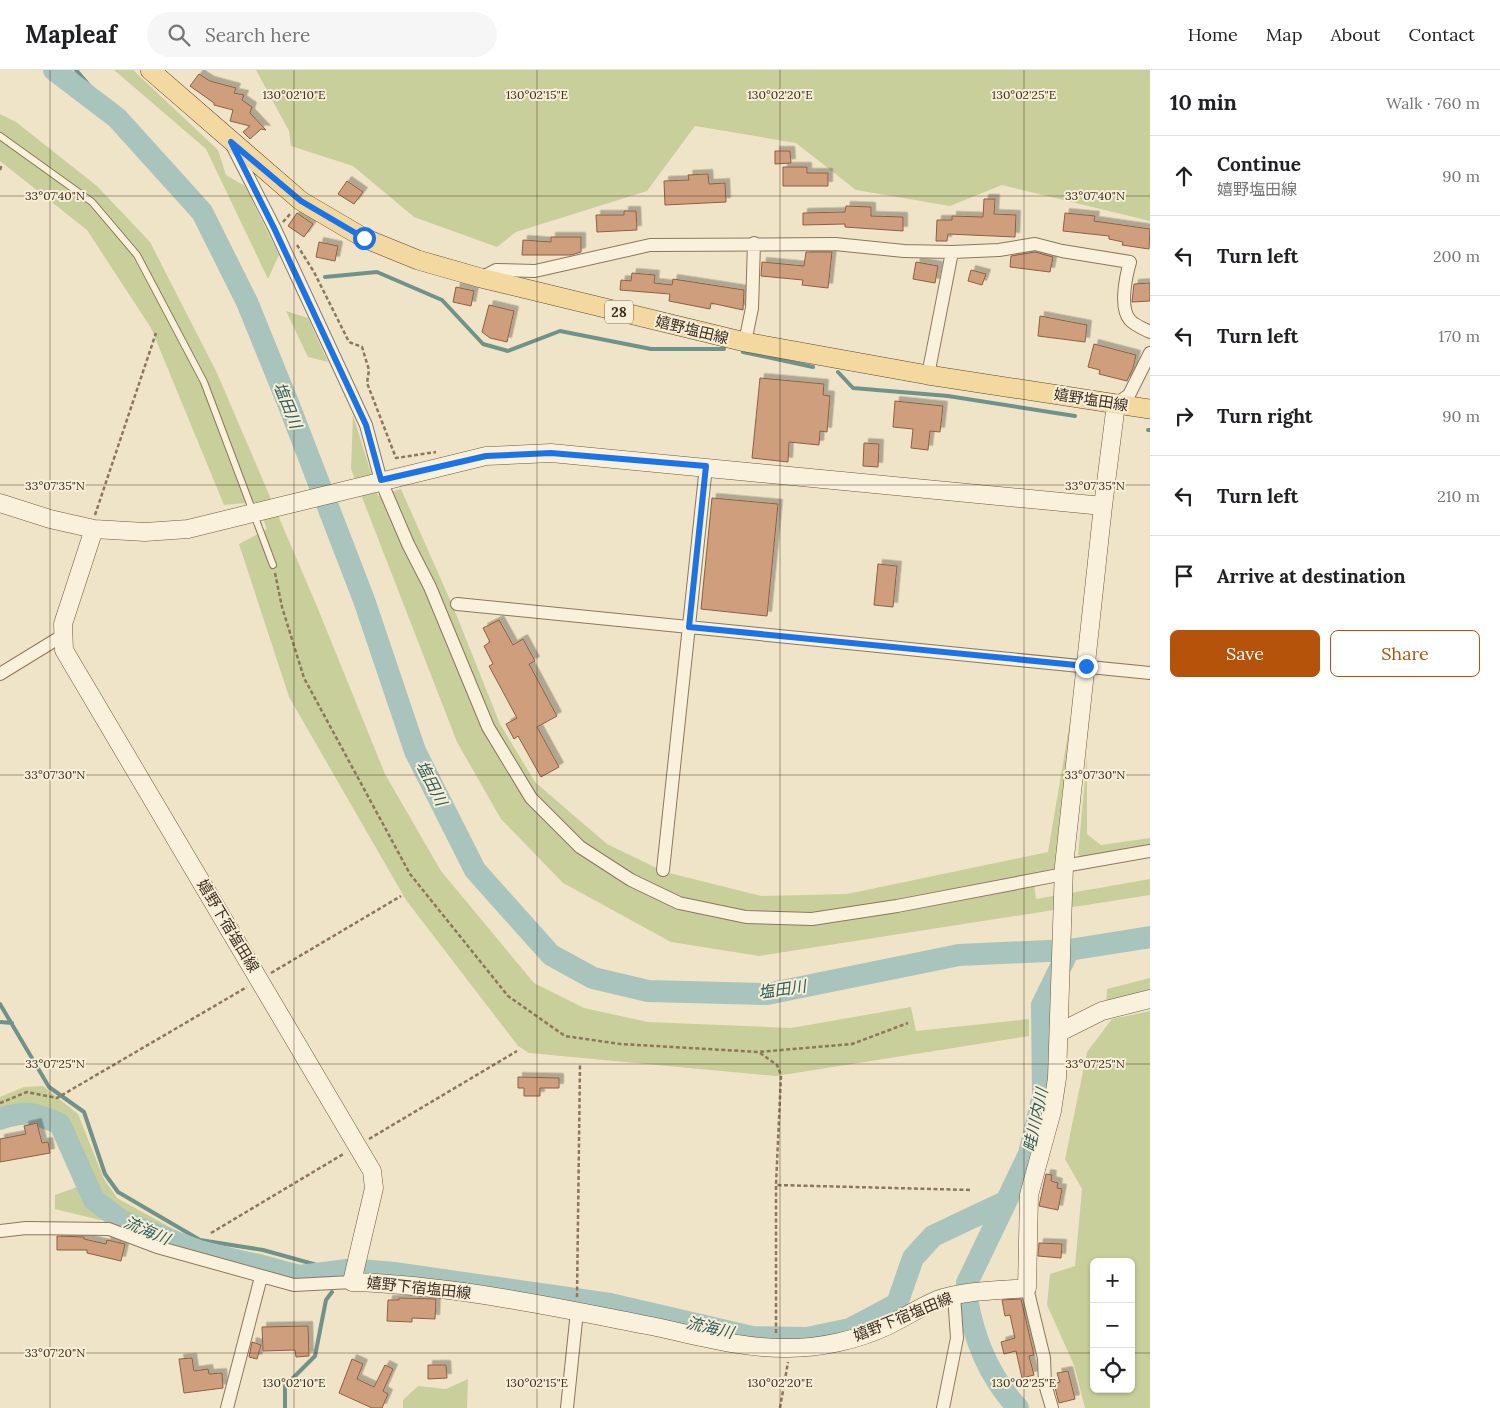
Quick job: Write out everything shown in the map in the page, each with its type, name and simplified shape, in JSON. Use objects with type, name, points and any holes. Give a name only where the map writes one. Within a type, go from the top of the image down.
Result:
[{"type":"main road","name":"嬉野塩田線","points":[[150,70],[301,201],[364,238],[418,260],[480,278],[745,342],[928,375],[1150,409]]},
{"type":"main road","points":[[1027,1288],[1029,1195],[1052,1110],[1057,1078],[1064,874],[1103,506],[1116,404]]},
{"type":"main road","points":[[0,503],[50,519],[94,529],[145,532],[188,529],[255,514],[381,480],[486,456],[551,453],[706,466],[1103,506]]},
{"type":"main road","name":"嬉野下宿塩田線","points":[[94,529],[63,624],[64,650],[372,1170],[374,1188],[352,1282],[391,1283],[443,1289],[577,1311],[750,1345],[790,1348],[838,1343],[885,1327],[936,1301],[954,1295],[1027,1288]]},
{"type":"main road","points":[[1060,1032],[1102,1011],[1150,999]]},
{"type":"street","points":[[231,142],[274,228],[366,425],[381,480],[408,544],[430,587],[488,727],[531,798],[580,847],[631,880],[678,903],[746,917],[812,919],[897,906],[1064,874],[1150,850]]},
{"type":"street","points":[[745,342],[752,308],[754,243]]},
{"type":"street","points":[[480,278],[496,270],[535,271],[650,245],[835,244],[904,251],[952,252],[999,250],[1035,244],[1062,251],[1130,262],[1125,281],[1125,310],[1130,320],[1150,332]]},
{"type":"street","points":[[928,375],[952,252]]},
{"type":"street","points":[[1116,404],[1129,395],[1150,353]]},
{"type":"street","points":[[663,870],[706,466]]},
{"type":"street","points":[[457,604],[1086,666],[1150,674]]},
{"type":"street","points":[[0,674],[62,636]]},
{"type":"street","points":[[0,1231],[26,1228],[109,1229],[157,1247],[294,1285],[352,1282]]},
{"type":"street","points":[[227,1408],[261,1277]]},
{"type":"street","points":[[1027,1288],[1044,1358],[1045,1384],[1052,1408]]},
{"type":"street","points":[[944,1408],[957,1338],[954,1295]]},
{"type":"street","points":[[567,1408],[577,1311]]},
{"type":"lane","points":[[0,136],[92,202],[136,255],[204,382],[273,566]]},
{"type":"path","points":[[0,170],[2,164]]},
{"type":"path","points":[[283,223],[301,201]]},
{"type":"path","points":[[293,239],[314,272],[349,342],[362,347],[369,370],[367,384],[396,458],[445,450]]},
{"type":"path","points":[[94,529],[95,518],[156,334]]},
{"type":"path","points":[[273,566],[282,607],[304,678],[410,874],[508,996],[565,1036],[620,1044],[758,1052],[852,1044],[908,1024]]},
{"type":"path","points":[[0,1103],[28,1092],[57,1098],[69,1092],[401,896]]},
{"type":"path","points":[[758,1052],[777,1065],[781,1074],[776,1185],[776,1329]]},
{"type":"path","points":[[577,1290],[580,1064]]},
{"type":"path","points":[[776,1185],[971,1190]]},
{"type":"path","points":[[780,1408],[790,1348]]},
{"type":"green space","points":[[114,70],[133,70],[218,150],[226,175],[245,186],[279,255],[268,279],[206,149]]},
{"type":"green space","points":[[256,70],[1150,70],[1150,221],[1002,185],[950,206],[856,190],[796,143],[695,126],[647,191],[516,232],[497,247],[414,217],[353,166],[291,146],[289,131]]},
{"type":"green space","points":[[0,114],[16,122],[97,186],[150,242],[217,373],[316,604],[385,774],[441,871],[534,983],[584,1008],[648,1022],[791,1028],[911,1007],[916,1031],[1029,1019],[1029,1036],[776,1076],[529,1053],[518,1046],[406,900],[289,697],[239,544],[267,529],[256,502],[224,505],[151,328],[87,230],[0,161]]},
{"type":"green space","points":[[286,311],[308,318],[328,362],[308,357]]},
{"type":"green space","points":[[353,415],[378,496],[401,489],[454,609],[500,724],[535,782],[607,844],[665,872],[761,896],[847,894],[1048,852],[1073,704],[1056,869],[1033,874],[1036,899],[1150,879],[1150,895],[759,956],[671,942],[563,883],[501,819],[457,742],[351,469]]},
{"type":"green space","points":[[1087,756],[1087,834],[1101,845],[1150,838],[1150,849],[1094,860],[1078,855]]},
{"type":"green space","points":[[1150,978],[1150,995],[1106,1004],[1107,989]]},
{"type":"green space","points":[[1150,1011],[1150,1408],[1085,1408],[1074,1365],[1047,1305],[1050,1274],[1075,1266],[1082,1189],[1065,1159],[1087,1052],[1112,1019]]},
{"type":"green space","points":[[43,1086],[78,1114],[104,1179],[117,1198],[199,1243],[262,1254],[303,1266],[299,1272],[199,1249],[130,1219],[100,1220],[55,1209],[55,1195],[94,1181],[66,1120],[48,1112],[34,1109],[19,1110],[0,1115],[0,1097],[24,1087]]},
{"type":"green space","points":[[468,1379],[467,1408],[403,1408],[403,1400],[418,1386],[446,1389]]},
{"type":"building","points":[[199,74],[210,81],[236,88],[234,93],[244,95],[242,100],[252,107],[250,113],[266,130],[261,129],[250,139],[243,132],[250,126],[230,121],[233,110],[214,105],[214,103],[190,86]]},
{"type":"building","points":[[775,151],[790,151],[791,163],[775,164]]},
{"type":"building","points":[[783,167],[807,167],[807,173],[828,173],[828,186],[783,186]]},
{"type":"building","points":[[708,174],[709,184],[725,183],[726,202],[665,205],[664,181],[689,180],[688,175]]},
{"type":"building","points":[[347,181],[363,192],[354,204],[338,194]]},
{"type":"building","points":[[984,199],[995,199],[994,214],[1016,215],[1015,237],[948,234],[947,241],[936,241],[937,220],[952,220],[952,216],[983,217]]},
{"type":"building","points":[[846,206],[871,207],[871,216],[903,217],[903,231],[845,227],[845,224],[803,225],[803,213],[845,212]]},
{"type":"building","points":[[624,211],[636,211],[637,230],[597,232],[596,215],[624,215]]},
{"type":"building","points":[[297,213],[313,224],[304,237],[288,226]]},
{"type":"building","points":[[1065,213],[1095,216],[1094,221],[1150,229],[1149,249],[1122,245],[1123,242],[1109,239],[1109,236],[1063,231]]},
{"type":"building","points":[[551,237],[581,237],[581,252],[571,255],[522,255],[523,240],[551,242]]},
{"type":"building","points":[[319,242],[338,246],[335,261],[316,257]]},
{"type":"building","points":[[806,252],[832,252],[828,288],[802,285],[803,280],[761,276],[762,262],[804,266]]},
{"type":"building","points":[[1035,252],[1053,257],[1050,272],[1010,267],[1011,256]]},
{"type":"building","points":[[916,262],[938,266],[935,283],[913,279]]},
{"type":"building","points":[[971,270],[986,274],[982,285],[968,281]]},
{"type":"building","points":[[632,273],[655,275],[654,283],[672,285],[673,279],[744,290],[743,310],[711,303],[710,309],[669,301],[670,294],[620,290],[621,280],[631,281]]},
{"type":"building","points":[[1150,283],[1150,301],[1132,302],[1134,284]]},
{"type":"building","points":[[456,287],[474,291],[471,306],[453,302]]},
{"type":"building","points":[[489,305],[514,311],[507,342],[490,338],[482,332]]},
{"type":"building","points":[[1040,316],[1087,325],[1085,342],[1038,336]]},
{"type":"building","points":[[1094,344],[1136,355],[1127,381],[1099,374],[1100,370],[1088,367]]},
{"type":"building","points":[[760,378],[824,384],[823,395],[830,396],[827,432],[820,431],[819,445],[789,442],[788,462],[752,458]]},
{"type":"building","points":[[895,401],[943,406],[940,432],[930,431],[928,450],[911,448],[913,429],[893,427]]},
{"type":"building","points":[[864,443],[879,444],[878,467],[863,466]]},
{"type":"building","points":[[712,498],[778,504],[767,616],[701,609]]},
{"type":"building","points":[[878,564],[897,566],[893,607],[874,605]]},
{"type":"building","points":[[499,620],[513,645],[523,639],[535,661],[529,664],[557,716],[537,727],[559,767],[541,777],[518,736],[514,739],[506,724],[517,718],[489,666],[493,664],[484,646],[490,642],[483,628]]},
{"type":"building","points":[[518,1077],[559,1078],[559,1088],[540,1088],[540,1096],[524,1096],[524,1088],[518,1088]]},
{"type":"building","points":[[37,1123],[42,1143],[48,1142],[50,1153],[0,1162],[0,1139],[26,1134],[24,1126]]},
{"type":"building","points":[[1046,1174],[1052,1175],[1051,1181],[1058,1183],[1057,1188],[1062,1189],[1058,1210],[1039,1206]]},
{"type":"building","points":[[57,1236],[84,1237],[84,1239],[106,1244],[107,1240],[125,1244],[121,1261],[87,1253],[87,1250],[57,1250]]},
{"type":"building","points":[[1039,1243],[1062,1244],[1061,1258],[1038,1256]]},
{"type":"building","points":[[399,1298],[436,1299],[435,1319],[412,1318],[412,1322],[387,1321],[388,1300],[399,1300]]},
{"type":"building","points":[[1021,1299],[1034,1355],[1029,1356],[1034,1375],[1022,1378],[1016,1351],[1004,1354],[1001,1342],[1015,1338],[1010,1315],[1005,1316],[1002,1300]]},
{"type":"building","points":[[308,1326],[309,1356],[296,1357],[295,1350],[263,1351],[262,1327]]},
{"type":"building","points":[[252,1342],[261,1345],[257,1359],[249,1357]]},
{"type":"building","points":[[192,1358],[194,1371],[208,1369],[209,1374],[222,1373],[223,1388],[184,1393],[179,1359]]},
{"type":"building","points":[[352,1359],[363,1364],[357,1379],[374,1387],[385,1365],[393,1369],[383,1391],[388,1394],[382,1408],[372,1408],[339,1393]]},
{"type":"building","points":[[428,1365],[446,1365],[447,1378],[428,1379]]},
{"type":"building","points":[[1068,1371],[1075,1399],[1059,1403],[1054,1384],[1060,1382],[1057,1373]]},
{"type":"waterway","name":"塩田川","points":[[54,70],[117,118],[202,212],[247,302],[288,403],[364,600],[415,751],[475,870],[551,955],[593,978],[648,991],[767,994],[959,955],[1069,950],[1150,937]]},
{"type":"waterway","points":[[76,70],[117,118]]},
{"type":"waterway","points":[[325,277],[377,272],[442,300],[483,344],[508,351],[560,331],[651,349],[724,349]]},
{"type":"waterway","points":[[743,352],[813,367]]},
{"type":"waterway","points":[[838,372],[853,388],[948,396],[1075,416]]},
{"type":"waterway","name":"畦川内川","points":[[967,1283],[1029,1154],[1043,1095],[1042,1005],[1065,958]]},
{"type":"waterway","points":[[0,1004],[49,1087],[84,1112],[105,1174],[118,1192],[200,1240],[263,1250],[335,1270]]},
{"type":"waterway","points":[[0,1022],[12,1023]]},
{"type":"waterway","name":"流海川","points":[[0,1119],[17,1114],[30,1114],[44,1117],[60,1124],[94,1200],[122,1221],[199,1251],[300,1276],[347,1270]]},
{"type":"waterway","name":"流海川","points":[[360,1270],[394,1273],[610,1304],[752,1337],[807,1338],[850,1329],[897,1304],[913,1258],[933,1236],[1005,1202]]},
{"type":"waterway","points":[[285,1408],[285,1386],[315,1356],[326,1300],[332,1292]]},
{"type":"waterway","name":"畦川内川","points":[[967,1299],[974,1329],[991,1371],[1018,1408]]},
{"type":"route","points":[[364,238],[301,201],[231,142],[274,228],[366,425],[381,480],[486,456],[551,453],[706,466],[689,627],[1086,666]]}]
